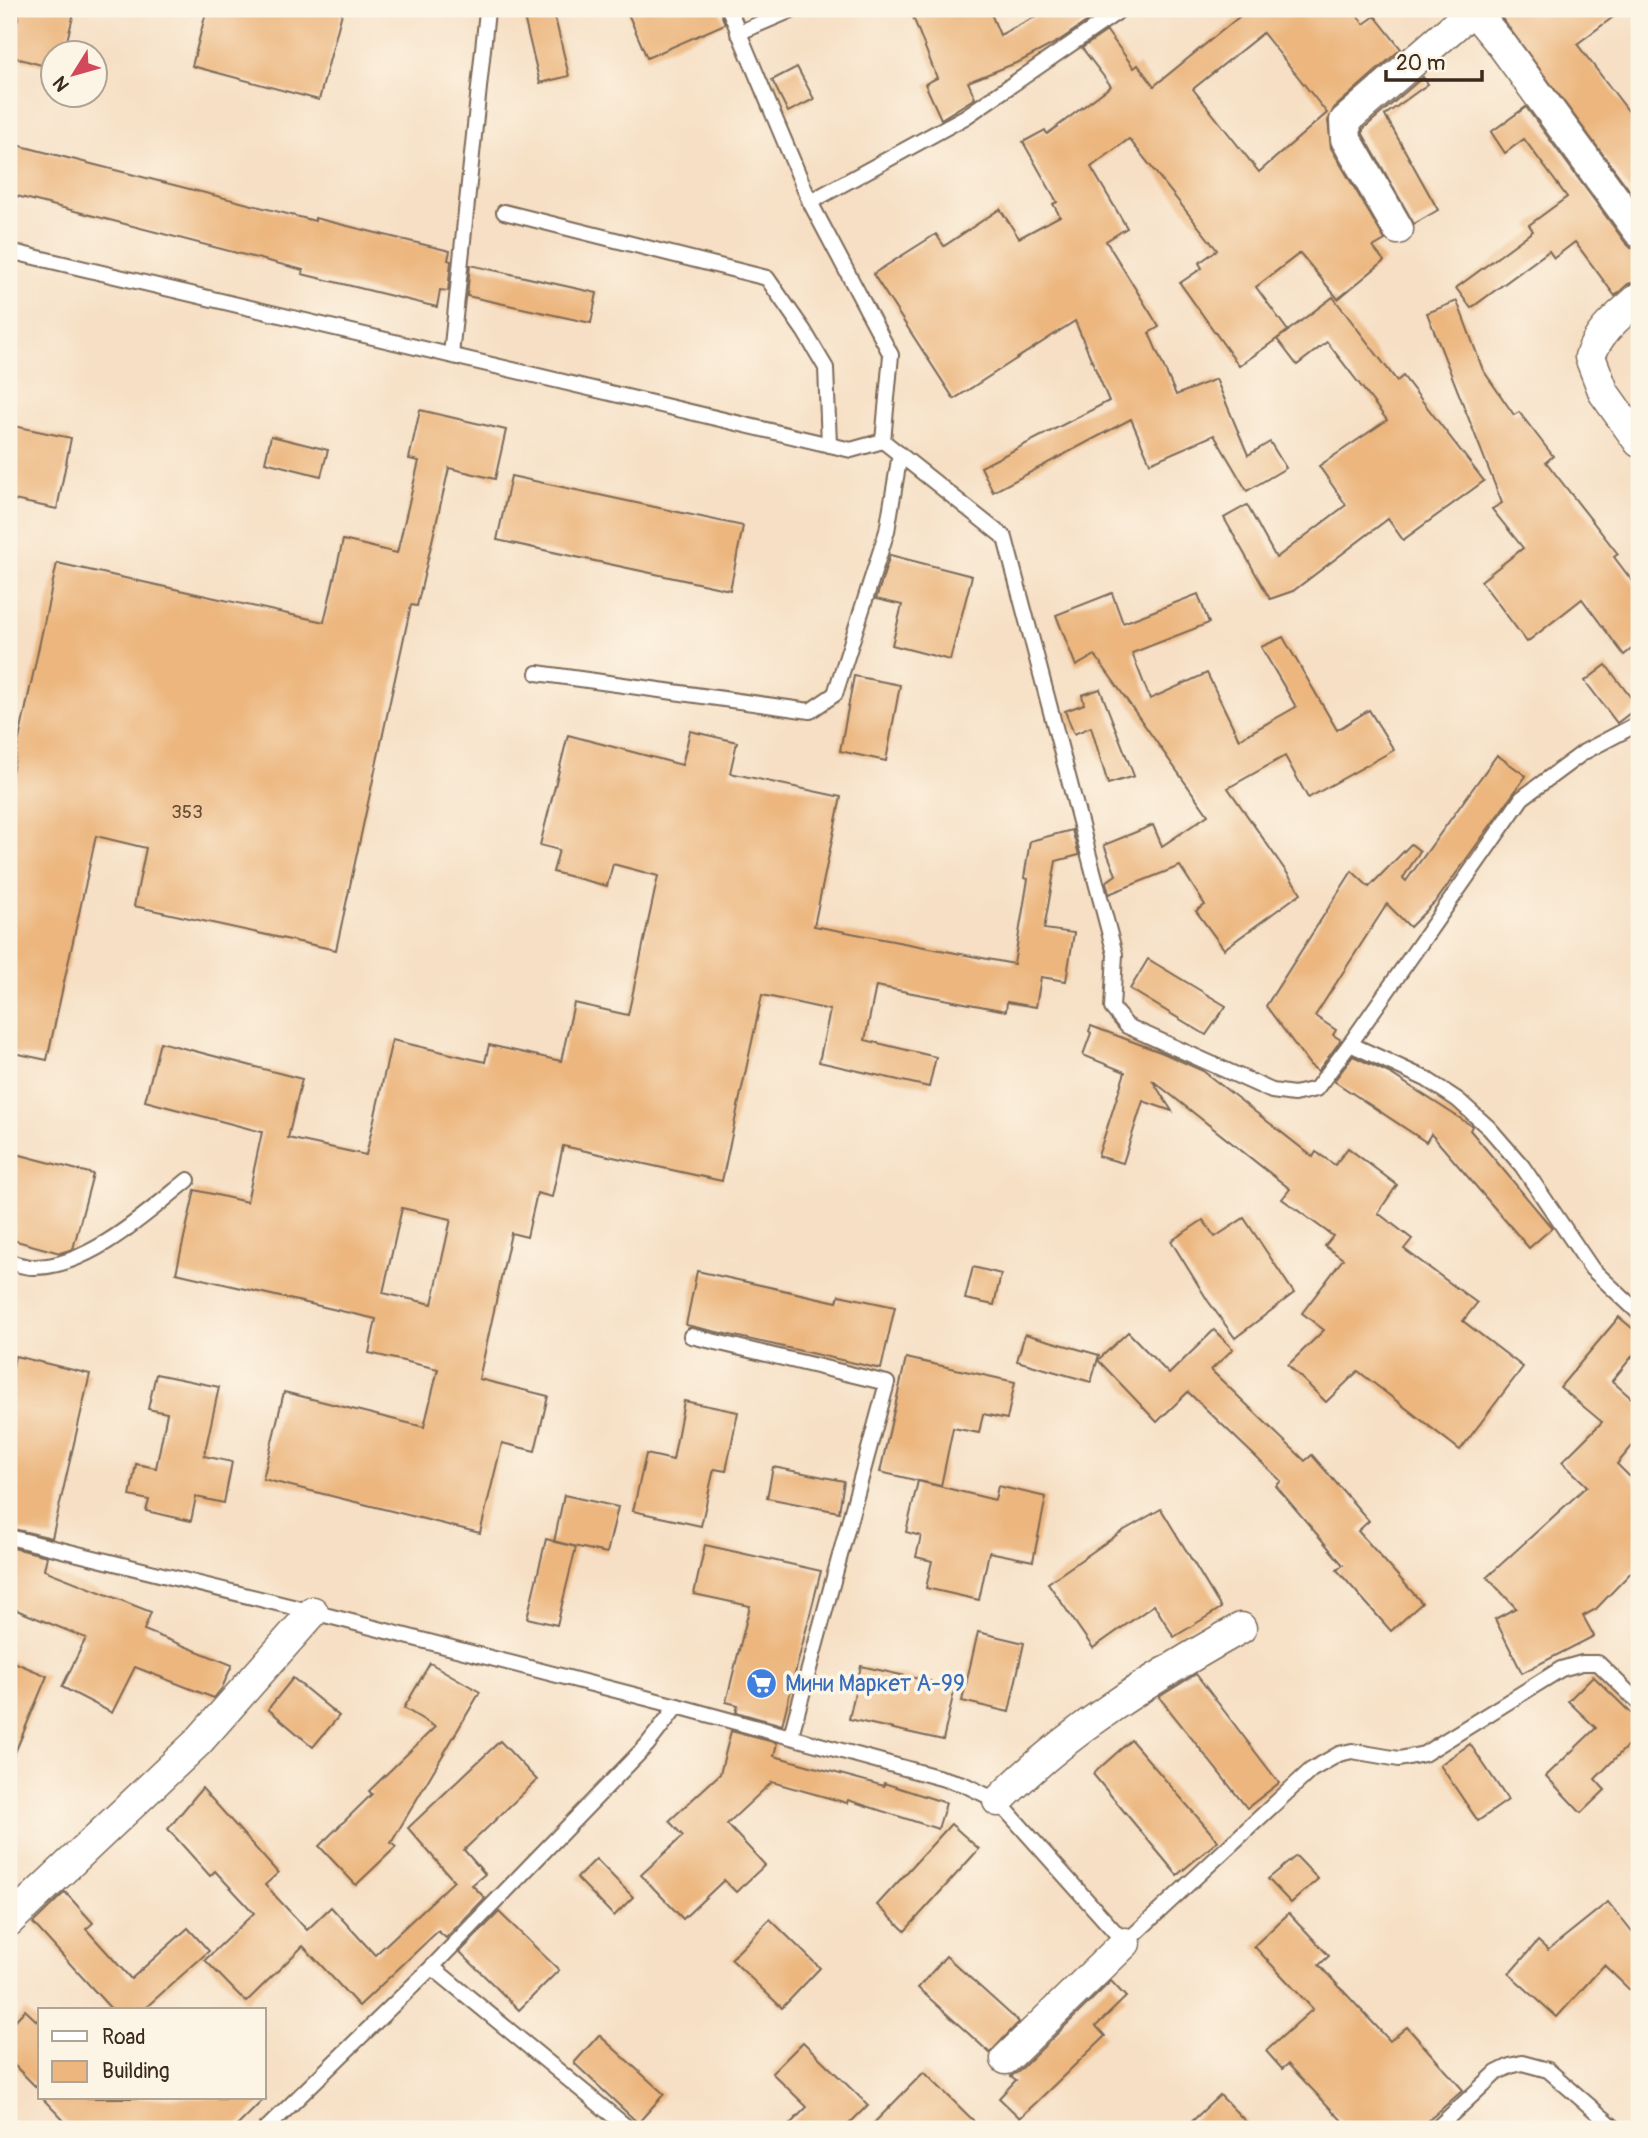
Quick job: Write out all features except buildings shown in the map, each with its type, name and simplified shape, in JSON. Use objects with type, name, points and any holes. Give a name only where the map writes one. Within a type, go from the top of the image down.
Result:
[{"type":"street","points":[[1398,229],[1346,139],[1345,121],[1473,9],[1639,232]]},
{"type":"street","points":[[1639,298],[1609,325],[1595,342],[1590,357],[1604,393],[1639,442]]},
{"type":"street","points":[[9,1921],[198,1742],[313,1612]]},
{"type":"street","points":[[998,1801],[1046,1756],[1082,1729],[1176,1665],[1241,1628]]},
{"type":"street","points":[[1006,2059],[1125,1943]]},
{"type":"lane","points":[[729,9],[810,202],[891,355],[883,441]]},
{"type":"lane","points":[[738,33],[794,9]]},
{"type":"lane","points":[[451,355],[488,11]]},
{"type":"lane","points":[[810,202],[965,117],[1116,13]]},
{"type":"lane","points":[[504,212],[767,278],[826,368],[829,445]]},
{"type":"lane","points":[[9,251],[851,450],[883,441]]},
{"type":"lane","points":[[883,441],[1004,538],[1115,954],[1112,1007],[1127,1026],[1272,1091],[1294,1094],[1317,1089],[1522,798],[1584,752],[1639,723]]},
{"type":"lane","points":[[537,673],[810,711],[835,694],[887,531],[900,454]]},
{"type":"lane","points":[[1350,1044],[1426,1079],[1458,1100],[1489,1128],[1522,1166],[1592,1269],[1639,1313]]},
{"type":"lane","points":[[9,1262],[35,1268],[71,1260],[117,1236],[188,1180]]},
{"type":"lane","points":[[691,1336],[887,1383],[791,1735]]},
{"type":"lane","points":[[9,1537],[791,1735],[963,1784],[998,1801],[1125,1943],[1311,1770],[1327,1759],[1352,1751],[1399,1759],[1424,1754],[1562,1669],[1582,1663],[1598,1663],[1639,1703]]},
{"type":"lane","points":[[266,2129],[432,1967],[647,1745],[677,1706]]},
{"type":"lane","points":[[432,1967],[629,2129]]},
{"type":"lane","points":[[1436,2129],[1496,2073],[1522,2063],[1548,2070],[1616,2129]]},
{"type":"place","name":"Мини Маркет А-99","points":[[762,1683]]}]
